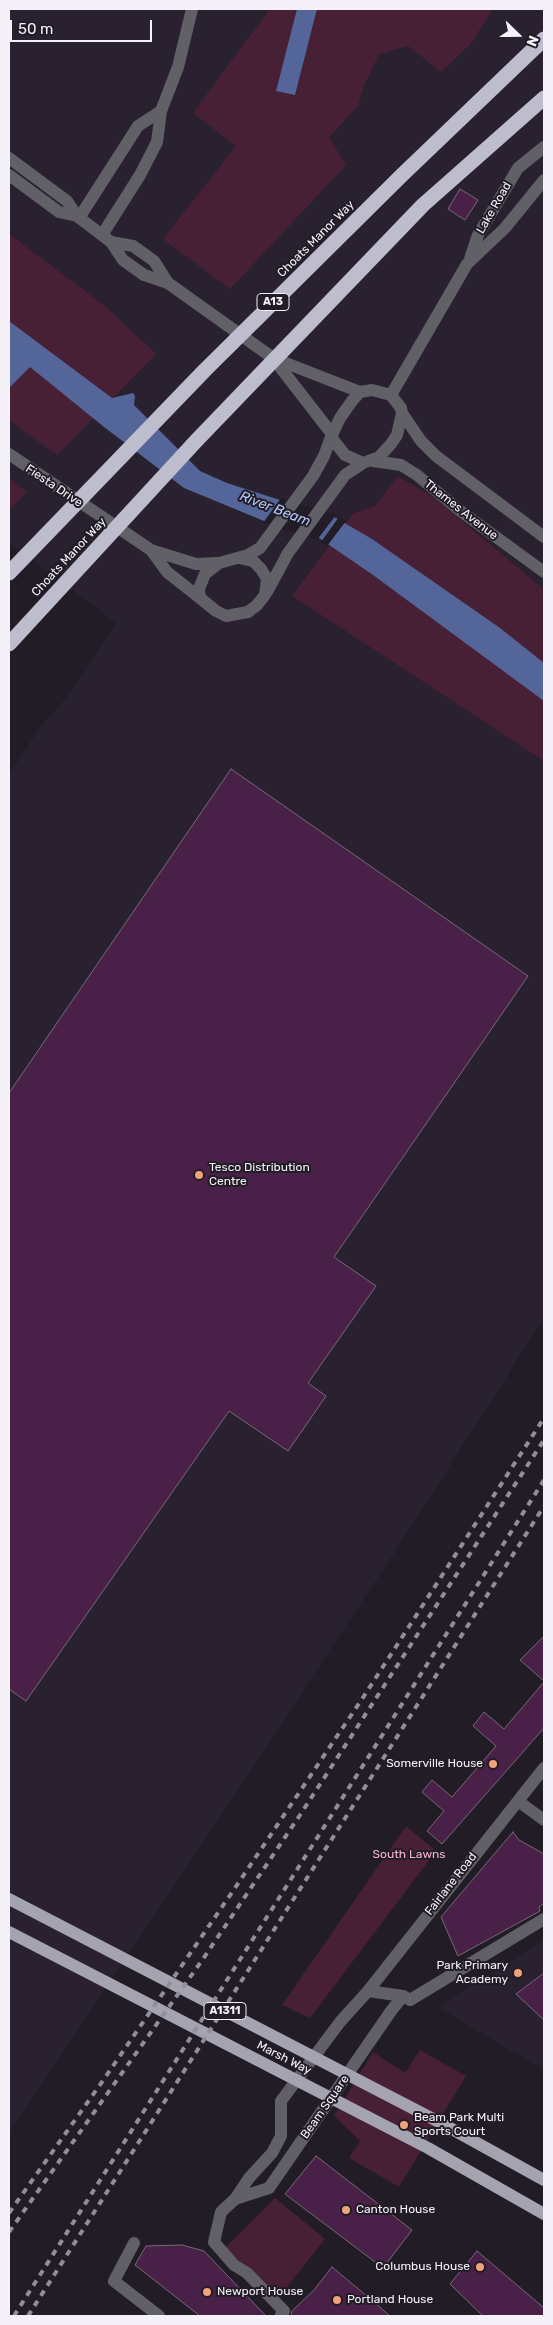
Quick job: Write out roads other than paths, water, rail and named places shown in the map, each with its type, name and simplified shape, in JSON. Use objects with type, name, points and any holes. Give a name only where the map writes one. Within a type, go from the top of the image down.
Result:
[{"type":"highway","name":"Choats Manor Way","points":[[9,573],[205,370],[401,176],[544,39]]},
{"type":"highway","name":"Choats Manor Way","points":[[9,648],[13,639],[196,441],[423,205],[544,98]]},
{"type":"main road","name":"Marsh Way","points":[[9,1899],[441,2124],[544,2180]]},
{"type":"main road","name":"Marsh Way","points":[[9,1932],[428,2148],[544,2214]]},
{"type":"street","points":[[107,239],[158,142],[161,111],[178,67],[192,9]]},
{"type":"street","points":[[78,217],[138,126],[161,111]]},
{"type":"street","name":"Lake Road","points":[[469,261],[478,235],[518,168],[544,148]]},
{"type":"street","points":[[9,158],[66,201],[78,217],[107,239],[123,260],[144,275],[168,283],[273,358],[360,392],[372,390],[391,395],[421,441],[436,456],[544,537]]},
{"type":"street","points":[[9,175],[59,212],[78,217]]},
{"type":"street","name":"Lake Road","points":[[469,261],[505,228],[544,180]]},
{"type":"street","points":[[107,239],[133,246],[144,253],[154,261],[168,283]]},
{"type":"street","points":[[391,395],[469,261]]},
{"type":"street","points":[[273,358],[345,455],[368,462]]},
{"type":"street","points":[[360,392],[346,409],[331,435],[324,456],[313,476],[260,548],[239,558],[219,563],[205,574],[199,589],[200,598],[221,615],[232,617],[248,612],[257,606],[266,595],[283,562],[345,475],[385,452],[397,435],[402,413]]},
{"type":"street","name":"Fiesta Drive","points":[[9,454],[151,550],[196,564],[219,563]]},
{"type":"street","name":"Thames Avenue","points":[[368,462],[401,465],[418,475],[459,510],[544,572]]},
{"type":"street","name":"Fiesta Drive","points":[[151,550],[167,572],[200,598]]},
{"type":"street","points":[[239,558],[252,561],[261,569],[266,579],[266,595]]},
{"type":"street","name":"Fairlane Road","points":[[281,2316],[284,2311],[246,2273],[234,2265],[214,2242],[221,2212],[235,2199],[249,2178],[272,2153],[281,2136],[281,2101],[340,2022],[368,1991],[544,1768]]},
{"type":"street","points":[[518,1801],[544,1820]]},
{"type":"street","points":[[368,1991],[404,1996],[410,2000],[544,1919]]},
{"type":"street","name":"Beam Square","points":[[235,2199],[269,2188],[404,1996]]},
{"type":"street","points":[[134,2243],[114,2281],[159,2316]]},
{"type":"water","points":[[297,9],[317,9],[295,95],[276,91]]},
{"type":"water","name":"River Beam","points":[[9,321],[112,398],[133,393],[135,396],[134,405],[200,471],[227,483],[336,518],[372,539],[500,628],[544,663],[544,701],[373,575],[319,538],[264,521],[184,488],[30,367],[9,388]]},
{"type":"railway","points":[[9,2213],[102,2082],[235,1888],[364,1696],[544,1418]]},
{"type":"railway","points":[[9,2232],[203,1959],[300,1815],[544,1440]]},
{"type":"railway","points":[[14,2316],[544,1480]]},
{"type":"railway","points":[[28,2316],[544,1506]]},
{"type":"place","name":"Tesco Distribution Centre","points":[[199,1175]]},
{"type":"place","name":"Somerville House","points":[[493,1764]]},
{"type":"place","name":"Park Primary Academy","points":[[518,1973]]},
{"type":"place","name":"Beam Park Multi Sports Court","points":[[404,2125]]},
{"type":"place","name":"Canton House","points":[[346,2210]]},
{"type":"place","name":"Columbus House","points":[[480,2267]]},
{"type":"place","name":"Newport House","points":[[207,2292]]},
{"type":"place","name":"Portland House","points":[[337,2300]]},
{"type":"park label","name":"South Lawns","points":[[409,1855]]}]
